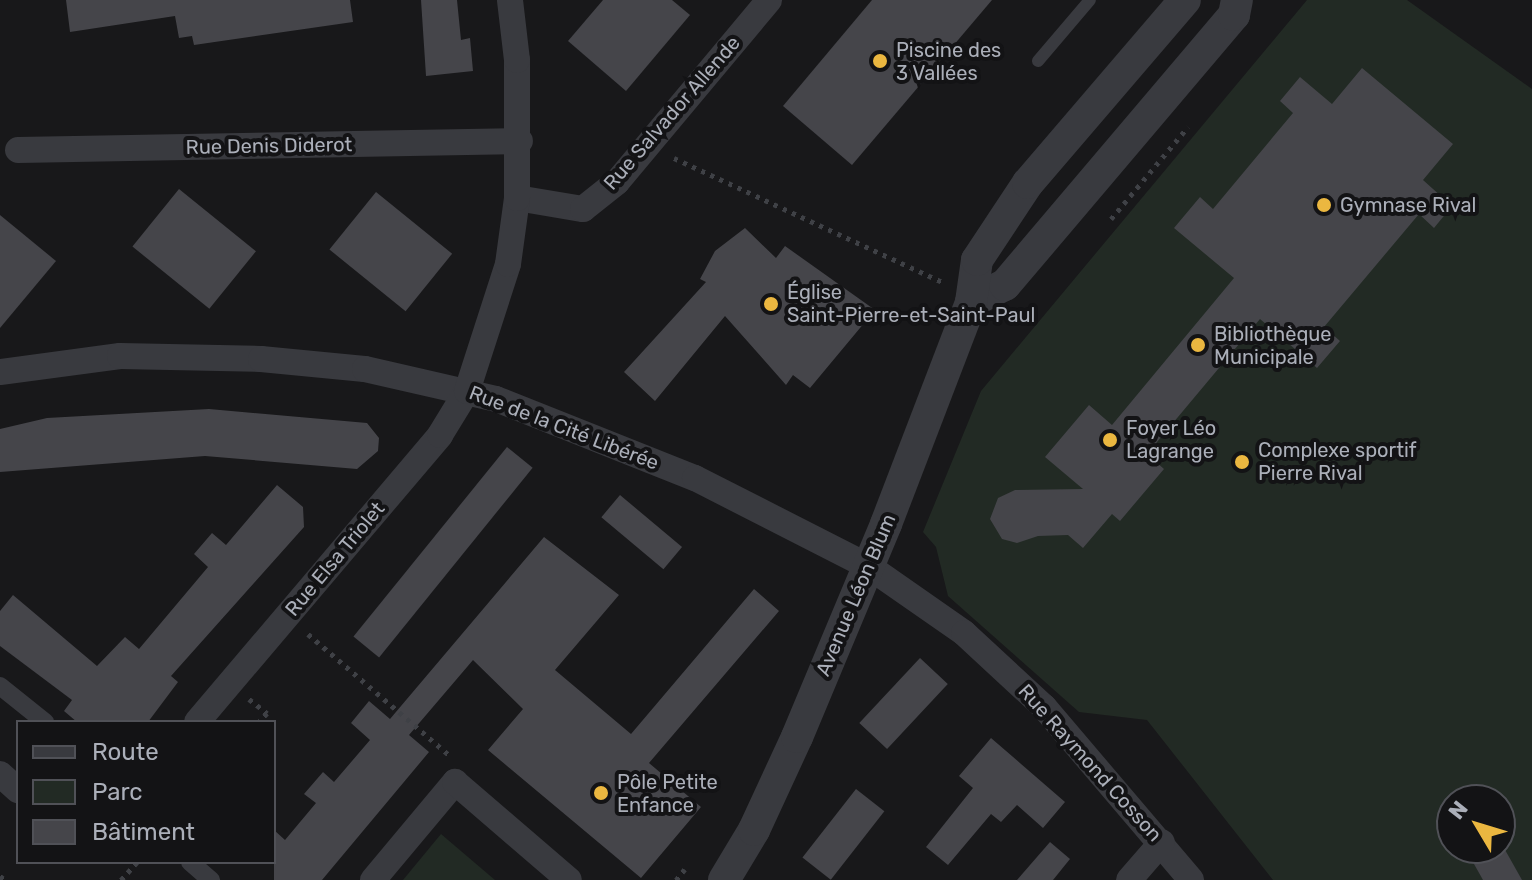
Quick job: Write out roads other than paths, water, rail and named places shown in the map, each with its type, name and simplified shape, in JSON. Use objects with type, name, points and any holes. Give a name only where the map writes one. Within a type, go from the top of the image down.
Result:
[{"type":"street","points":[[467,391],[504,277],[517,198],[520,141],[510,0]]},
{"type":"street","name":"Rue Salvador Allende","points":[[517,198],[583,209],[617,182],[769,0]]},
{"type":"street","name":"Avenue Léon Blum","points":[[724,880],[754,830],[868,566],[971,302],[977,260],[992,233],[1185,0]]},
{"type":"street","points":[[971,302],[1005,285],[1234,15],[1237,0]]},
{"type":"street","name":"Rue Denis Diderot","points":[[18,150],[520,141]]},
{"type":"street","name":"Rue de la Cité Libérée","points":[[0,372],[120,356],[261,359],[365,369],[467,391],[695,478],[868,566]]},
{"type":"street","name":"Rue Elsa Triolet","points":[[199,720],[440,435],[467,391]]},
{"type":"street","name":"Rue Raymond Cosson","points":[[868,566],[964,633],[1044,707],[1162,842],[1191,880]]},
{"type":"street","points":[[0,686],[42,720]]},
{"type":"street","points":[[0,774],[16,788]]},
{"type":"street","points":[[373,880],[455,782],[569,880]]},
{"type":"street","points":[[1129,880],[1162,842]]},
{"type":"street","points":[[192,864],[211,880]]},
{"type":"lane","points":[[1038,61],[1090,0]]},
{"type":"place","name":"Piscine des 3 Vallées","points":[[880,61]]},
{"type":"place","name":"Gymnase Rival","points":[[1324,205]]},
{"type":"place","name":"Église Saint-Pierre-et-Saint-Paul","points":[[771,304]]},
{"type":"place","name":"Bibliothèque Municipale","points":[[1198,345]]},
{"type":"place","name":"Foyer Léo Lagrange","points":[[1110,440]]},
{"type":"place","name":"Complexe sportif Pierre Rival","points":[[1242,462]]},
{"type":"place","name":"Pôle Petite Enfance","points":[[601,793]]}]
